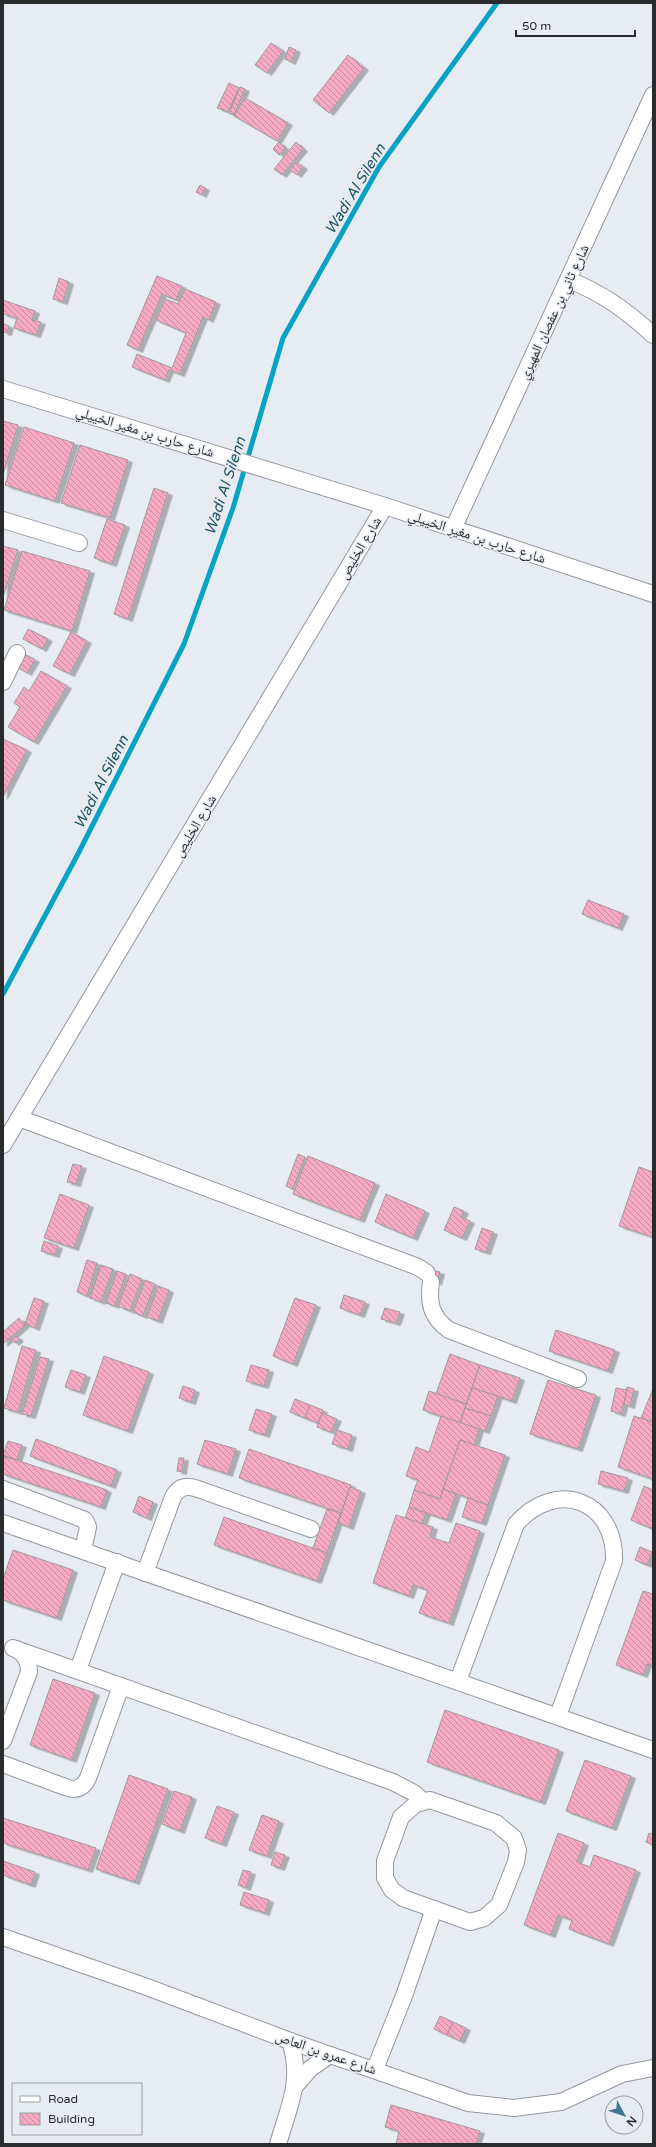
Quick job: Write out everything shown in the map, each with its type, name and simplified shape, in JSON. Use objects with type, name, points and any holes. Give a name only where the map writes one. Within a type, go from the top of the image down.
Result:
[{"type":"street","name":"شارع ثاني بن عفصان المهيري","points":[[453,529],[651,102]]},
{"type":"street","points":[[569,280],[598,293],[620,306],[653,335]]},
{"type":"street","name":"شارع حارب بن مغير الخييلي","points":[[3,389],[385,506],[653,594]]},
{"type":"street","name":"شارع الخليص","points":[[3,1145],[385,506]]},
{"type":"street","points":[[3,520],[79,543]]},
{"type":"street","points":[[3,682],[17,653]]},
{"type":"street","points":[[19,1118],[418,1267],[429,1277],[430,1306],[434,1316],[445,1327],[578,1379]]},
{"type":"street","points":[[146,1573],[172,1497],[183,1487],[195,1488],[311,1529]]},
{"type":"street","points":[[3,1489],[84,1520],[88,1527],[83,1550]]},
{"type":"street","points":[[458,1681],[516,1524],[526,1513],[538,1505],[552,1500],[566,1499],[580,1502],[593,1509],[607,1526],[614,1546],[614,1561],[558,1716]]},
{"type":"street","points":[[3,1522],[653,1750]]},
{"type":"street","points":[[78,1670],[117,1562]]},
{"type":"street","points":[[8,1647],[78,1670],[393,1782],[414,1793],[423,1801]]},
{"type":"street","points":[[3,1741],[29,1672],[28,1661],[24,1655],[8,1647]]},
{"type":"street","points":[[3,1764],[68,1788],[73,1789],[82,1786],[88,1778],[121,1686]]},
{"type":"street","points":[[423,1801],[436,1801],[496,1823],[514,1838],[518,1850],[516,1862],[499,1905],[490,1915],[470,1922],[434,1909],[398,1895],[388,1885],[384,1872],[385,1861],[401,1817],[410,1807],[423,1801]]},
{"type":"street","points":[[375,2070],[404,1996],[434,1909]]},
{"type":"street","name":"شارع عمرو بن العاص","points":[[3,1937],[147,1987],[290,2042],[468,2102],[514,2108],[561,2102],[622,2074],[653,2068]]},
{"type":"street","points":[[278,2144],[296,2085],[296,2063],[290,2042]]},
{"type":"street","points":[[296,2085],[311,2068],[330,2055]]},
{"type":"building","points":[[271,43],[283,51],[267,73],[255,65]]},
{"type":"building","points":[[289,47],[296,50],[291,62],[285,59]]},
{"type":"building","points":[[348,55],[364,68],[329,113],[313,100]]},
{"type":"building","points":[[229,83],[239,88],[228,112],[217,108]]},
{"type":"building","points":[[240,87],[245,89],[234,115],[229,113]]},
{"type":"building","points":[[245,98],[288,123],[277,141],[234,116]]},
{"type":"building","points":[[279,142],[285,148],[279,155],[273,149]]},
{"type":"building","points":[[296,142],[303,149],[282,175],[274,169]]},
{"type":"building","points":[[296,162],[303,167],[297,175],[290,170]]},
{"type":"building","points":[[200,185],[205,188],[202,195],[196,192]]},
{"type":"building","points":[[157,276],[182,286],[176,300],[162,294],[138,350],[127,345]]},
{"type":"building","points":[[59,278],[69,282],[63,302],[53,299]]},
{"type":"building","points":[[185,289],[216,302],[209,320],[203,317],[180,374],[169,370],[165,380],[132,367],[137,354],[172,368],[186,333],[156,320],[165,299],[178,304]]},
{"type":"building","points":[[3,300],[35,311],[32,320],[41,322],[36,335],[14,328],[17,318],[3,314]]},
{"type":"building","points":[[4,324],[9,326],[7,333],[3,332]]},
{"type":"building","points":[[3,421],[18,425],[3,475]]},
{"type":"building","points":[[24,427],[74,443],[55,501],[5,485]]},
{"type":"building","points":[[80,445],[128,460],[110,518],[61,503]]},
{"type":"building","points":[[154,488],[168,493],[128,619],[114,614]]},
{"type":"building","points":[[107,519],[125,525],[112,564],[94,558]]},
{"type":"building","points":[[3,546],[18,550],[3,597]]},
{"type":"building","points":[[22,551],[90,571],[72,631],[4,610]]},
{"type":"building","points":[[28,629],[48,639],[42,649],[23,639]]},
{"type":"building","points":[[71,632],[87,641],[70,674],[53,666]]},
{"type":"building","points":[[25,654],[35,660],[27,673],[17,667]]},
{"type":"building","points":[[41,671],[67,686],[34,742],[8,727],[20,707],[14,703],[24,687],[29,691]]},
{"type":"building","points":[[3,739],[27,750],[3,797]]},
{"type":"building","points":[[588,900],[624,914],[618,928],[582,914]]},
{"type":"building","points":[[298,1154],[305,1157],[293,1189],[286,1186]]},
{"type":"building","points":[[308,1156],[375,1183],[360,1220],[293,1194]]},
{"type":"building","points":[[73,1164],[82,1166],[76,1184],[67,1182]]},
{"type":"building","points":[[639,1167],[653,1172],[653,1237],[619,1226]]},
{"type":"building","points":[[60,1194],[89,1205],[74,1248],[44,1238]]},
{"type":"building","points":[[386,1194],[425,1211],[413,1238],[375,1222]]},
{"type":"building","points":[[454,1207],[464,1211],[461,1217],[470,1221],[462,1238],[444,1230]]},
{"type":"building","points":[[482,1228],[493,1232],[486,1252],[475,1249]]},
{"type":"building","points":[[44,1241],[58,1246],[55,1255],[41,1251]]},
{"type":"building","points":[[87,1260],[97,1263],[87,1296],[77,1292]]},
{"type":"building","points":[[101,1265],[113,1269],[101,1302],[90,1298]]},
{"type":"building","points":[[428,1269],[440,1272],[437,1283]]},
{"type":"building","points":[[117,1271],[126,1274],[115,1306],[106,1303]]},
{"type":"building","points":[[130,1274],[142,1279],[130,1311],[118,1306]]},
{"type":"building","points":[[145,1280],[155,1284],[143,1316],[133,1312]]},
{"type":"building","points":[[158,1286],[169,1290],[158,1321],[147,1317]]},
{"type":"building","points":[[344,1295],[365,1302],[360,1315],[340,1308]]},
{"type":"building","points":[[34,1298],[44,1301],[35,1328],[25,1324]]},
{"type":"building","points":[[295,1298],[316,1305],[293,1364],[273,1356]]},
{"type":"building","points":[[385,1308],[400,1312],[396,1323],[381,1319]]},
{"type":"building","points":[[19,1318],[25,1325],[3,1344],[3,1332]]},
{"type":"building","points":[[556,1330],[615,1350],[608,1371],[549,1351]]},
{"type":"building","points":[[16,1336],[19,1339],[15,1343],[11,1340]]},
{"type":"building","points":[[22,1346],[36,1350],[18,1412],[4,1408]]},
{"type":"building","points":[[450,1354],[480,1365],[466,1404],[436,1394]]},
{"type":"building","points":[[104,1356],[149,1372],[128,1431],[83,1415]]},
{"type":"building","points":[[40,1357],[49,1359],[31,1416],[22,1414]]},
{"type":"building","points":[[251,1365],[269,1370],[264,1386],[246,1381]]},
{"type":"building","points":[[480,1365],[520,1378],[512,1401],[472,1388]]},
{"type":"building","points":[[71,1370],[86,1375],[80,1392],[65,1387]]},
{"type":"building","points":[[548,1380],[596,1395],[578,1449],[530,1434]]},
{"type":"building","points":[[183,1386],[195,1390],[191,1402],[179,1398]]},
{"type":"building","points":[[627,1387],[634,1389],[630,1406],[624,1404]]},
{"type":"building","points":[[472,1388],[498,1396],[491,1416],[465,1408]]},
{"type":"building","points":[[616,1388],[627,1390],[621,1414],[611,1411]]},
{"type":"building","points":[[653,1389],[653,1422],[641,1418]]},
{"type":"building","points":[[429,1391],[466,1404],[460,1423],[423,1410]]},
{"type":"building","points":[[295,1399],[310,1405],[305,1418],[290,1412]]},
{"type":"building","points":[[310,1405],[323,1410],[318,1423],[305,1418]]},
{"type":"building","points":[[465,1408],[491,1416],[485,1431],[460,1423]]},
{"type":"building","points":[[256,1409],[272,1414],[265,1435],[249,1430]]},
{"type":"building","points":[[322,1413],[337,1419],[331,1432],[317,1427]]},
{"type":"building","points":[[441,1416],[479,1429],[474,1445],[460,1440],[440,1499],[414,1490],[418,1480],[406,1476],[416,1447],[429,1452]]},
{"type":"building","points":[[634,1416],[653,1422],[653,1479],[618,1467]]},
{"type":"building","points":[[337,1430],[352,1435],[348,1449],[332,1444]]},
{"type":"building","points":[[36,1439],[117,1470],[111,1486],[30,1456]]},
{"type":"building","points":[[205,1440],[236,1449],[228,1474],[197,1464]]},
{"type":"building","points":[[460,1440],[505,1455],[488,1505],[443,1489]]},
{"type":"building","points":[[8,1441],[22,1445],[17,1460],[3,1455]]},
{"type":"building","points":[[249,1449],[351,1485],[341,1513],[239,1478]]},
{"type":"building","points":[[4,1456],[107,1490],[101,1507],[3,1474]]},
{"type":"building","points":[[179,1458],[184,1458],[182,1472],[177,1471]]},
{"type":"building","points":[[601,1471],[628,1478],[624,1491],[598,1484]]},
{"type":"building","points":[[644,1486],[653,1490],[653,1529],[631,1520]]},
{"type":"building","points":[[350,1487],[361,1491],[349,1527],[338,1523]]},
{"type":"building","points":[[443,1489],[456,1494],[447,1520],[409,1507],[414,1490],[440,1499]]},
{"type":"building","points":[[139,1496],[153,1502],[147,1518],[133,1512]]},
{"type":"building","points":[[468,1498],[488,1505],[482,1523],[462,1517]]},
{"type":"building","points":[[409,1507],[426,1513],[422,1524],[405,1518]]},
{"type":"building","points":[[327,1509],[341,1513],[327,1553],[313,1548]]},
{"type":"building","points":[[396,1515],[433,1527],[430,1537],[449,1543],[456,1523],[480,1531],[449,1623],[419,1613],[428,1590],[413,1585],[409,1596],[373,1583]]},
{"type":"building","points":[[224,1517],[327,1553],[317,1581],[214,1545]]},
{"type":"building","points":[[640,1547],[652,1552],[647,1565],[635,1560]]},
{"type":"building","points":[[13,1550],[73,1570],[57,1618],[3,1600],[3,1579]]},
{"type":"building","points":[[643,1591],[653,1594],[653,1666],[647,1664],[643,1675],[616,1665]]},
{"type":"building","points":[[53,1679],[95,1693],[72,1760],[30,1745]]},
{"type":"building","points":[[445,1710],[559,1750],[541,1802],[427,1762]]},
{"type":"building","points":[[585,1760],[631,1776],[612,1828],[566,1811]]},
{"type":"building","points":[[129,1775],[168,1789],[135,1882],[96,1869]]},
{"type":"building","points":[[174,1791],[192,1797],[180,1831],[162,1824]]},
{"type":"building","points":[[217,1806],[234,1812],[222,1844],[205,1838]]},
{"type":"building","points":[[262,1815],[279,1821],[267,1856],[249,1850]]},
{"type":"building","points":[[3,1818],[96,1848],[88,1870],[3,1843]]},
{"type":"building","points":[[558,1833],[584,1843],[577,1862],[590,1867],[594,1855],[636,1870],[609,1944],[569,1929],[572,1920],[558,1915],[551,1935],[524,1925]]},
{"type":"building","points":[[649,1833],[653,1834],[653,1845],[646,1842]]},
{"type":"building","points":[[275,1852],[285,1855],[280,1868],[271,1865]]},
{"type":"building","points":[[3,1861],[35,1872],[31,1885],[3,1875]]},
{"type":"building","points":[[243,1870],[251,1872],[246,1888],[238,1885]]},
{"type":"building","points":[[244,1892],[269,1900],[265,1913],[240,1905]]},
{"type":"building","points":[[440,2016],[453,2022],[447,2035],[434,2029]]},
{"type":"building","points":[[453,2022],[466,2028],[460,2041],[447,2035]]},
{"type":"building","points":[[391,2105],[480,2131],[476,2144],[396,2144],[399,2131],[385,2127]]},
{"type":"waterway","name":"Wadi Al Silenn","points":[[3,994],[79,852],[184,644],[233,508],[283,338],[379,167],[497,3]]}]
